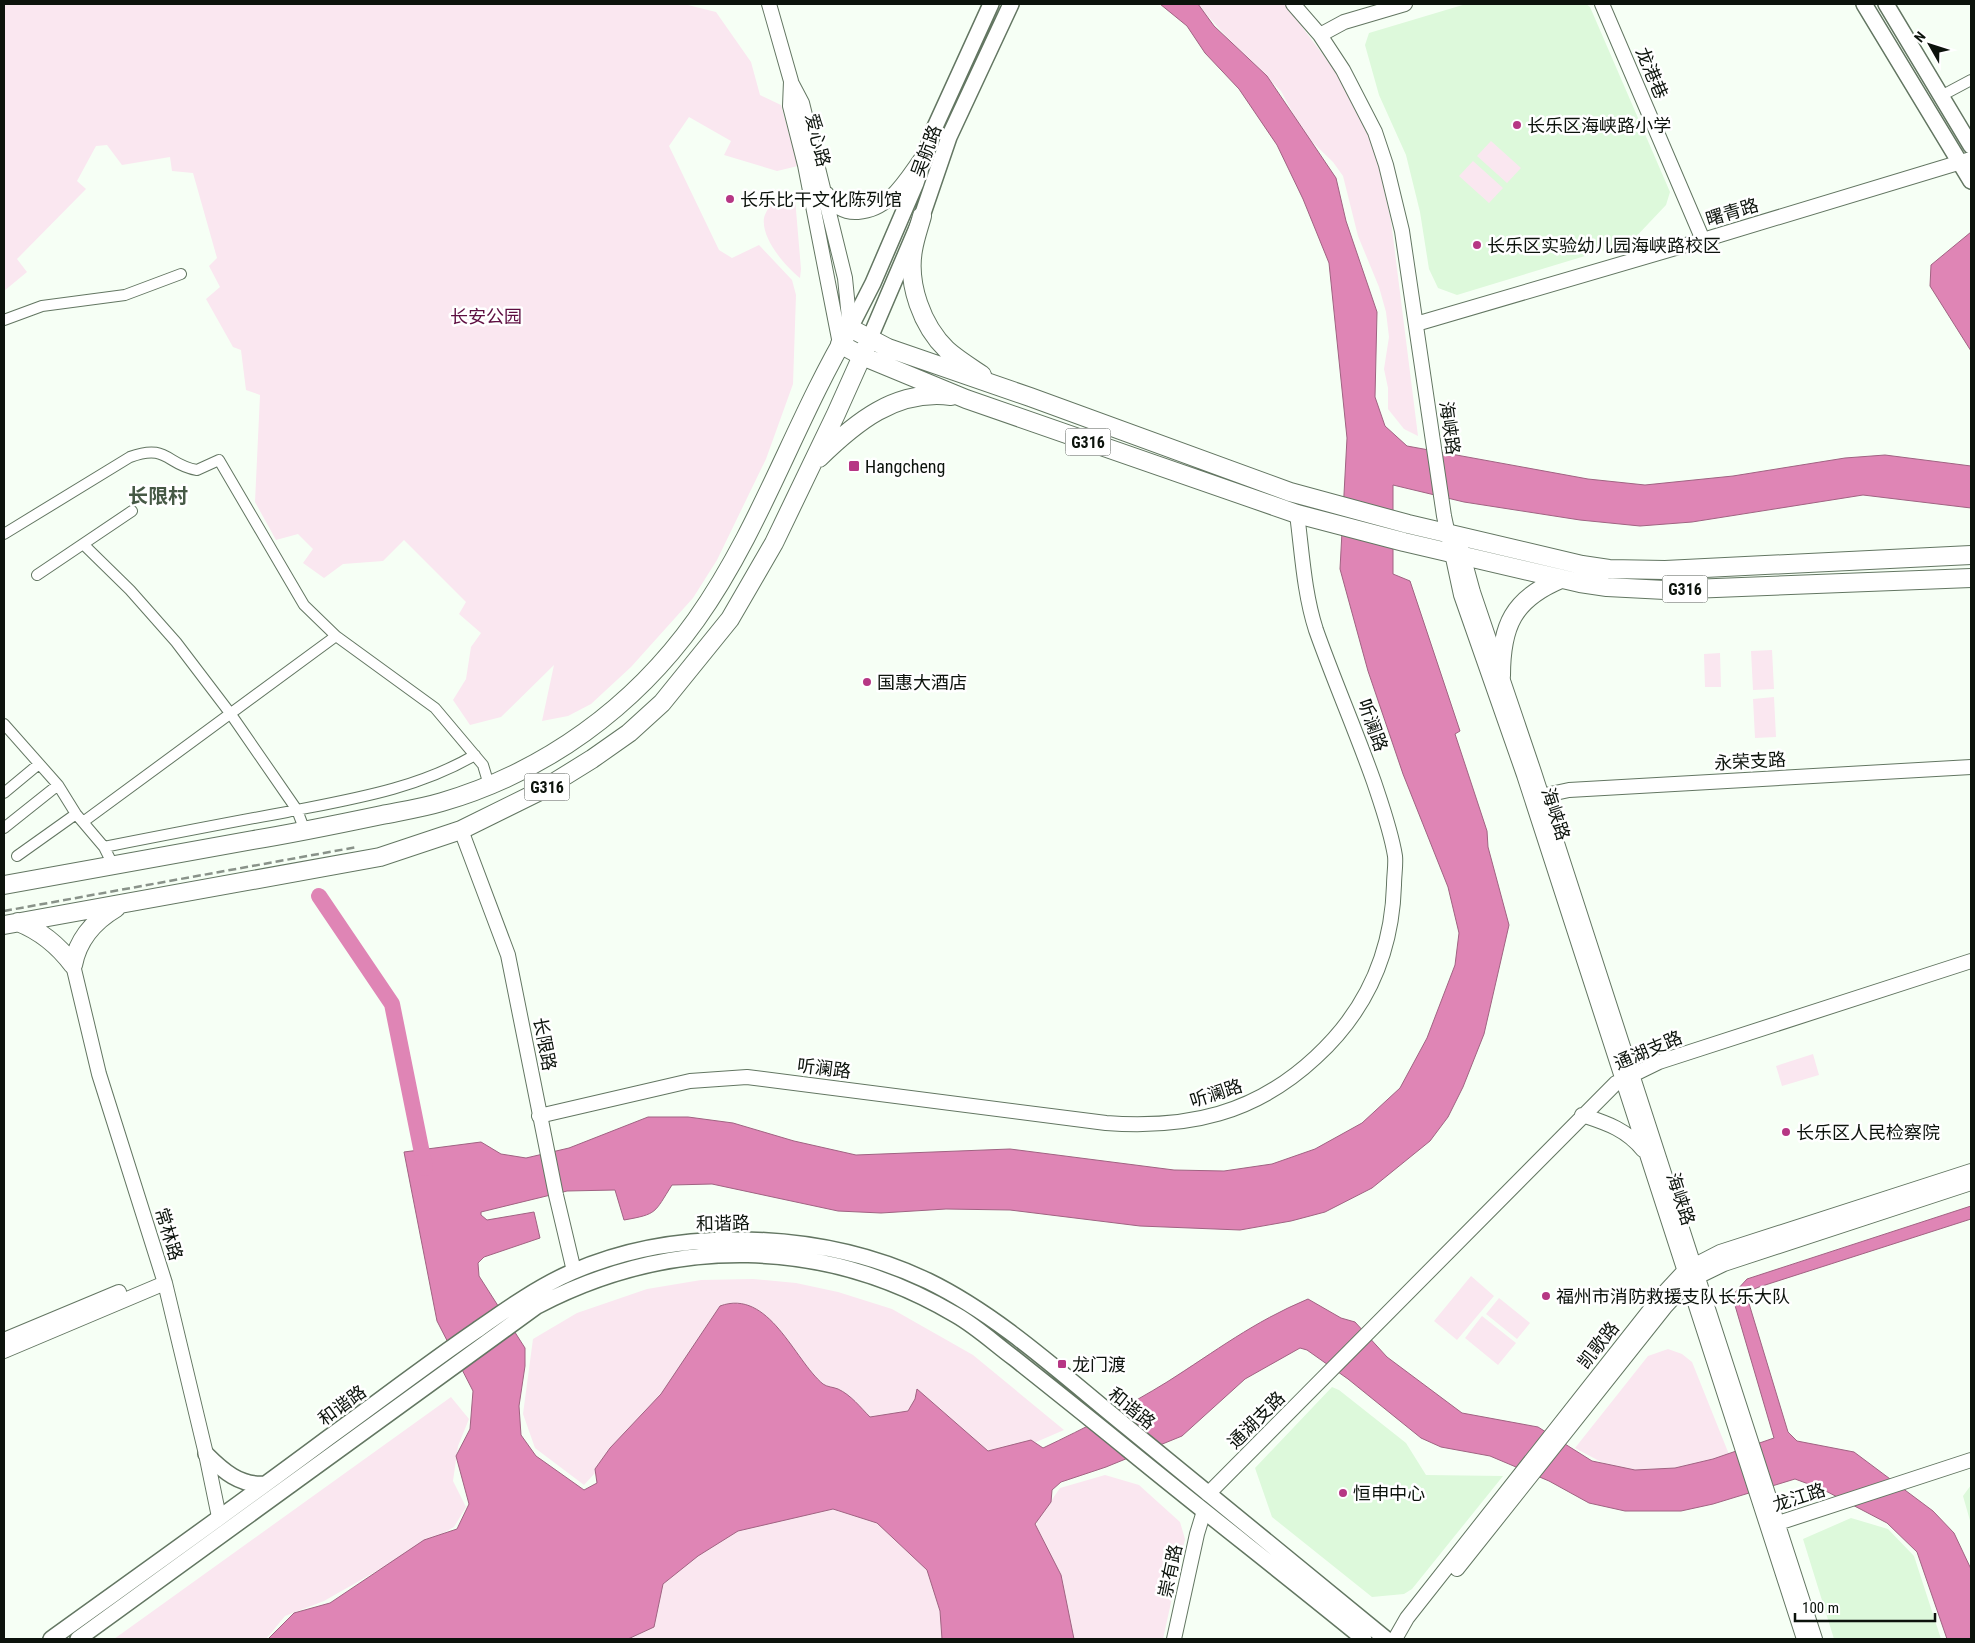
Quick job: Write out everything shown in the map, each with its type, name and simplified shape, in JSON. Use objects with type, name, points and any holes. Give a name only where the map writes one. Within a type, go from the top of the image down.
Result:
[{"type":"highway","points":[[922,216],[913,250],[912,266],[918,302],[928,325],[947,350],[1003,389]]},
{"type":"highway","name":"G316","points":[[4,885],[305,831],[441,802],[489,785],[558,751],[596,726],[634,693],[665,660],[696,620],[748,536],[840,344],[850,328],[866,348],[966,398],[1297,514],[1404,542],[1561,579],[1607,587],[1665,590],[1971,578]]},
{"type":"highway","name":"G316","points":[[840,344],[866,348],[1003,389],[1290,492],[1408,524],[1582,565],[1608,569],[1664,570],[1971,554]]},
{"type":"highway","name":"G316","points":[[11,923],[380,857],[461,830],[542,790],[592,759],[629,733],[662,703],[710,646],[740,604],[774,542],[866,348]]},
{"type":"highway","points":[[810,468],[852,427],[877,410],[923,397],[945,396],[966,398]]},
{"type":"highway","points":[[812,405],[820,400],[827,401],[836,414]]},
{"type":"highway","points":[[1501,676],[1502,646],[1510,619],[1531,595],[1561,579]]},
{"type":"highway","points":[[73,965],[75,956],[88,931],[96,922],[122,904]]},
{"type":"highway","points":[[11,923],[31,927],[52,941],[73,965]]},
{"type":"main road","name":"吴航路","points":[[850,328],[916,184],[926,151],[992,4]]},
{"type":"main road","name":"吴航路","points":[[866,348],[922,216],[949,137],[1011,4]]},
{"type":"main road","points":[[1864,4],[1966,160],[1971,181]]},
{"type":"main road","points":[[1886,4],[1971,146]]},
{"type":"main road","points":[[887,250],[890,261],[898,262],[905,258]]},
{"type":"main road","name":"和谐路","points":[[51,1639],[444,1353],[514,1313],[574,1271],[628,1254],[679,1242],[729,1240],[776,1241],[849,1253],[890,1265],[930,1282],[966,1302],[1012,1335],[1108,1412],[1386,1639]]},
{"type":"main road","name":"和谐路","points":[[78,1639],[451,1367],[514,1313],[537,1306],[575,1288],[630,1269],[669,1260],[709,1255],[749,1254],[814,1260],[875,1276],[919,1295],[958,1316],[1089,1418],[1364,1639]]},
{"type":"main road","points":[[206,1454],[230,1475],[246,1483],[265,1484]]},
{"type":"street","name":"爱心路","points":[[770,4],[791,81],[790,106],[805,164],[840,344]]},
{"type":"street","name":"海峡路","points":[[1293,4],[1323,34]]},
{"type":"street","name":"海峡路","points":[[1302,4],[1323,34],[1343,70],[1374,132],[1386,165],[1402,231],[1419,322],[1447,504],[1458,555],[1473,592],[1501,676],[1536,797],[1764,1500],[1815,1639]]},
{"type":"street","points":[[1323,34],[1344,22],[1405,4]]},
{"type":"street","name":"龙港巷","points":[[1602,4],[1703,240]]},
{"type":"street","points":[[1941,96],[1971,80]]},
{"type":"street","points":[[791,81],[802,103],[845,278],[850,328]]},
{"type":"street","points":[[823,187],[832,201],[840,208],[852,213],[871,211],[885,203],[901,186],[926,151]]},
{"type":"street","name":"曙青路","points":[[1419,322],[1703,240],[1966,160]]},
{"type":"street","points":[[4,320],[42,306],[126,295],[181,274]]},
{"type":"street","points":[[4,534],[130,457],[143,452],[155,451],[167,455],[196,470],[219,460],[304,605],[336,636],[435,708],[483,765],[489,785]]},
{"type":"street","points":[[37,575],[132,511]]},
{"type":"street","name":"听澜路","points":[[539,1116],[690,1081],[747,1077],[1106,1123],[1159,1125],[1212,1117],[1233,1110],[1273,1090],[1295,1075],[1340,1032],[1365,999],[1372,985],[1386,947],[1392,920],[1395,857],[1384,813],[1370,770],[1313,619],[1297,514]]},
{"type":"street","points":[[83,544],[130,590],[176,642],[230,713],[297,810],[305,831]]},
{"type":"street","name":"海峡路","points":[[1458,555],[1461,595],[1536,797]]},
{"type":"street","points":[[17,856],[79,818],[230,713],[336,636]]},
{"type":"street","points":[[4,724],[58,784],[79,818],[104,847],[113,865]]},
{"type":"street","points":[[104,847],[332,804],[411,784],[475,755]]},
{"type":"street","points":[[4,792],[39,764]]},
{"type":"street","name":"永荣支路","points":[[1536,797],[1569,790],[1971,768]]},
{"type":"street","points":[[4,828],[58,784]]},
{"type":"street","name":"长限路","points":[[461,830],[508,955],[539,1116],[574,1271]]},
{"type":"street","name":"通湖支路","points":[[1205,1491],[1330,1374],[1611,1087],[1659,1062],[1971,961]]},
{"type":"street","name":"常林路","points":[[73,965],[99,1074],[163,1278],[206,1454],[219,1517]]},
{"type":"street","name":"海峡路","points":[[1627,1078],[1647,1155],[1691,1273]]},
{"type":"street","points":[[1582,1115],[1620,1129],[1635,1140],[1647,1155]]},
{"type":"street","name":"凯歌路","points":[[1396,1639],[1414,1624],[1560,1431],[1666,1306],[1691,1273],[1720,1252],[1971,1171]]},
{"type":"street","name":"凯歌路","points":[[1691,1273],[1724,1264],[1971,1183]]},
{"type":"street","points":[[4,1340],[163,1278]]},
{"type":"street","points":[[4,1351],[163,1278]]},
{"type":"street","name":"龙江路","points":[[1773,1525],[1971,1460]]},
{"type":"street","name":"崇有路","points":[[1174,1639],[1197,1534],[1204,1511]]},
{"type":"street","name":"海峡路","points":[[1773,1525],[1804,1639]]},
{"type":"shaded area","points":[[1160,4],[1198,4],[1214,26],[1267,76],[1336,178],[1346,221],[1377,312],[1375,397],[1385,426],[1407,446],[1588,479],[1645,485],[1733,476],[1845,458],[1885,455],[1971,466],[1971,508],[1863,495],[1692,522],[1640,526],[1580,520],[1464,502],[1393,485],[1393,574],[1410,581],[1460,731],[1455,734],[1487,831],[1488,847],[1509,925],[1484,1034],[1463,1087],[1448,1117],[1430,1141],[1372,1188],[1325,1212],[1291,1221],[1240,1230],[1140,1226],[1010,1210],[946,1209],[881,1213],[838,1211],[712,1184],[672,1185],[654,1211],[643,1216],[624,1220],[615,1190],[567,1191],[481,1212],[481,1215],[487,1220],[534,1212],[540,1238],[484,1257],[478,1263],[479,1276],[525,1348],[525,1366],[519,1406],[521,1435],[536,1456],[584,1490],[597,1483],[595,1469],[610,1448],[661,1394],[720,1306],[737,1303],[753,1307],[766,1316],[779,1329],[812,1373],[823,1384],[838,1389],[847,1395],[870,1417],[908,1411],[915,1399],[917,1389],[988,1451],[1031,1440],[1043,1448],[1137,1400],[1252,1327],[1308,1299],[1341,1318],[1355,1322],[1387,1357],[1462,1413],[1538,1427],[1592,1461],[1635,1470],[1675,1468],[1713,1459],[1774,1438],[1734,1302],[1736,1291],[1747,1279],[1971,1206],[1971,1219],[1759,1287],[1749,1291],[1747,1297],[1788,1432],[1797,1441],[1854,1452],[1933,1511],[1954,1533],[1971,1569],[1971,1639],[1947,1639],[1917,1552],[1887,1523],[1822,1489],[1795,1479],[1713,1504],[1681,1511],[1625,1511],[1589,1503],[1549,1481],[1490,1456],[1441,1447],[1421,1438],[1348,1379],[1307,1350],[1300,1348],[1245,1379],[1182,1436],[1106,1467],[1061,1482],[1052,1490],[1051,1502],[1035,1524],[1061,1575],[1074,1639],[942,1639],[940,1611],[927,1570],[877,1523],[833,1509],[738,1531],[698,1556],[663,1584],[654,1627],[628,1639],[268,1639],[294,1613],[330,1603],[424,1540],[457,1529],[469,1504],[456,1456],[470,1429],[473,1391],[437,1321],[404,1152],[481,1142],[501,1154],[526,1158],[569,1148],[648,1117],[688,1117],[733,1123],[794,1141],[856,1155],[1010,1149],[1174,1170],[1224,1171],[1272,1164],[1315,1149],[1362,1123],[1400,1088],[1427,1038],[1455,965],[1459,933],[1448,887],[1403,774],[1368,671],[1340,569],[1347,438],[1329,263],[1303,199],[1277,145],[1239,89],[1205,53],[1187,26]]},
{"type":"shaded area","name":"长乐区海峡路小学","points":[[1466,4],[1586,4],[1590,7],[1670,192],[1666,205],[1631,242],[1457,295],[1438,288],[1429,269],[1420,212],[1406,155],[1379,95],[1365,45],[1369,33]]},
{"type":"shaded area","points":[[1971,232],[1971,351],[1930,286],[1931,265]]},
{"type":"shaded area","points":[[1332,1387],[1339,1390],[1406,1443],[1426,1475],[1503,1476],[1412,1589],[1404,1594],[1372,1597],[1272,1517],[1255,1468]]},
{"type":"shaded area","points":[[1971,1485],[1971,1524],[1963,1496]]},
{"type":"shaded area","points":[[1851,1518],[1888,1529],[1914,1556],[1941,1639],[1834,1639],[1803,1539]]},
{"type":"green space","name":"长安公园","points":[[4,4],[684,4],[716,12],[751,62],[760,95],[781,105],[798,166],[777,171],[724,155],[731,141],[689,117],[669,146],[719,250],[732,258],[759,245],[792,280],[796,295],[793,384],[766,459],[717,560],[693,598],[631,667],[591,704],[568,716],[542,721],[554,665],[501,717],[470,725],[453,700],[466,679],[471,647],[481,633],[459,614],[466,602],[404,540],[383,561],[343,564],[324,578],[303,563],[313,549],[298,534],[276,540],[255,502],[260,395],[246,390],[241,350],[233,347],[206,299],[220,287],[209,266],[217,258],[193,173],[172,171],[170,157],[122,165],[107,145],[96,146],[77,181],[86,189],[17,259],[27,272],[4,291]]},
{"type":"green space","points":[[1197,4],[1285,4],[1338,75],[1373,141],[1391,221],[1418,436],[1404,429],[1388,409],[1388,388],[1384,369],[1389,337],[1386,312],[1379,287],[1358,236],[1343,176],[1333,162],[1304,134],[1281,91],[1234,45]]},
{"type":"green space","points":[[1491,141],[1521,168],[1507,183],[1477,156]]},
{"type":"green space","points":[[1473,161],[1503,188],[1489,203],[1459,176]]},
{"type":"green space","points":[[795,198],[801,269],[800,278],[776,252],[766,235],[764,226],[764,218],[772,200]]},
{"type":"green space","points":[[1772,650],[1774,689],[1753,690],[1751,651]]},
{"type":"green space","points":[[1720,653],[1721,687],[1705,687],[1704,654]]},
{"type":"green space","points":[[1774,697],[1776,737],[1755,738],[1753,699]]},
{"type":"green space","points":[[1813,1054],[1819,1075],[1782,1086],[1776,1066]]},
{"type":"green space","points":[[1471,1276],[1494,1296],[1457,1340],[1434,1321]]},
{"type":"green space","points":[[753,1279],[796,1283],[838,1292],[892,1309],[973,1355],[1064,1430],[999,1458],[940,1416],[861,1417],[617,1449],[584,1485],[535,1448],[523,1414],[533,1339],[577,1313],[647,1289],[701,1280]]},
{"type":"green space","points":[[1499,1298],[1530,1323],[1517,1339],[1486,1314]]},
{"type":"green space","points":[[1482,1316],[1516,1343],[1498,1365],[1465,1338]]},
{"type":"green space","points":[[1668,1349],[1682,1354],[1692,1362],[1730,1457],[1696,1470],[1618,1471],[1575,1448],[1648,1356]]},
{"type":"green space","points":[[451,1397],[469,1419],[458,1446],[453,1481],[466,1507],[454,1527],[324,1601],[285,1616],[266,1639],[114,1639]]},
{"type":"green space","points":[[1105,1475],[1139,1485],[1180,1522],[1185,1539],[1163,1639],[1068,1639],[1034,1538],[1037,1521],[1060,1488]]},
{"type":"green space","points":[[814,1485],[933,1547],[950,1639],[585,1639],[698,1528]]},
{"type":"waterway","points":[[319,896],[392,1004],[425,1168]]},
{"type":"railway","points":[[4,911],[357,847]]},
{"type":"place","name":"长乐区海峡路小学","points":[[1517,125]]},
{"type":"place","name":"长乐比干文化陈列馆","points":[[730,199]]},
{"type":"place","name":"长乐区实验幼儿园海峡路校区","points":[[1477,245]]},
{"type":"place","name":"Hangcheng","points":[[854,466]]},
{"type":"place","name":"国惠大酒店","points":[[867,682]]},
{"type":"place","name":"长乐区人民检察院","points":[[1786,1132]]},
{"type":"place","name":"福州市消防救援支队长乐大队","points":[[1546,1296]]},
{"type":"place","name":"龙门渡","points":[[1062,1364]]},
{"type":"place","name":"恒申中心","points":[[1343,1493]]},
{"type":"district","name":"长限村","points":[[158,496]]}]
